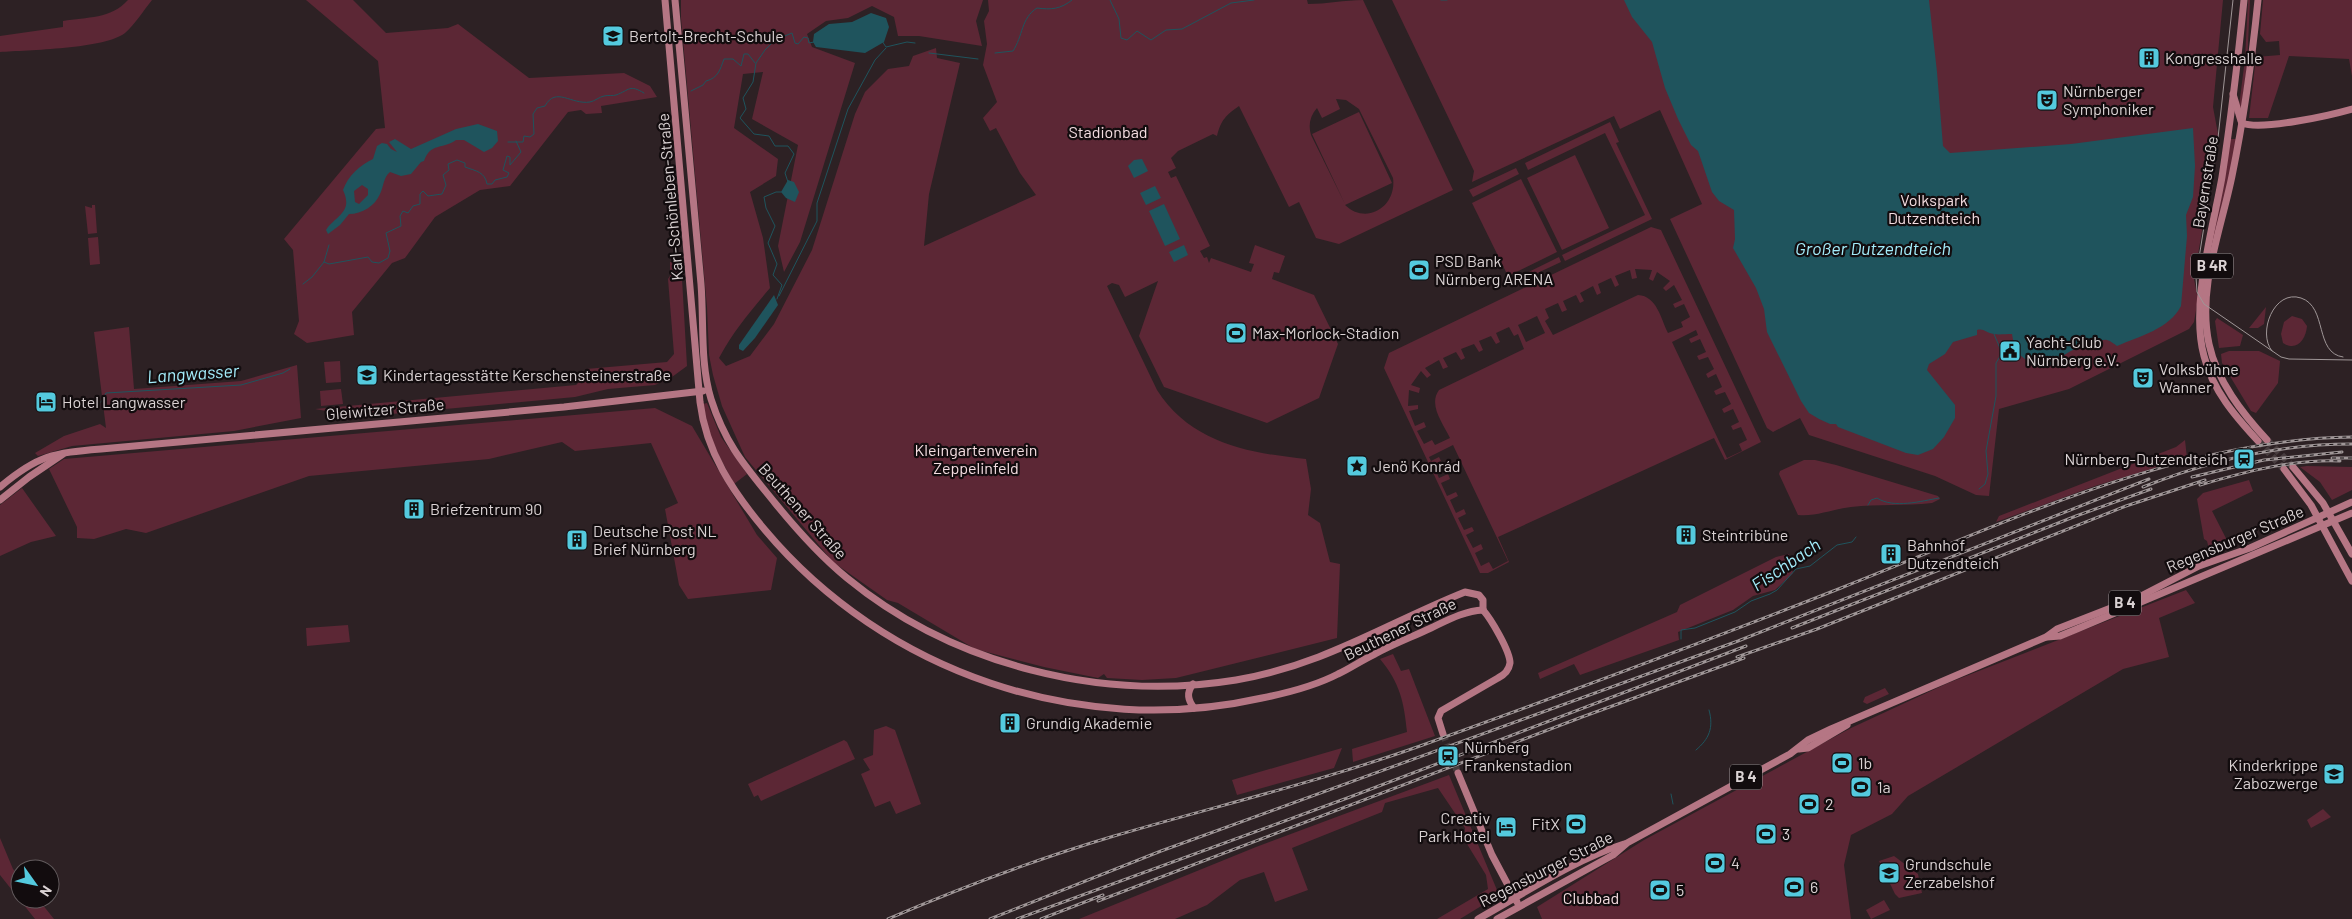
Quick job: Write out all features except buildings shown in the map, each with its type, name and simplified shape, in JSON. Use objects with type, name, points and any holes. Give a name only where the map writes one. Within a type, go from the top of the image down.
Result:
[{"type":"main road","name":"Karl-Schönleben-Straße","points":[[665,0],[700,392]]},
{"type":"main road","name":"Karl-Schönleben-Straße","points":[[675,0],[708,389]]},
{"type":"main road","name":"Bayernstraße","points":[[2244,0],[2233,94],[2201,300],[2200,336],[2207,369],[2228,406],[2258,442]]},
{"type":"main road","name":"B 4R","points":[[2254,0],[2258,4]]},
{"type":"main road","name":"Bayernstraße","points":[[2258,4],[2242,123],[2214,252],[2207,303],[2207,335],[2216,366],[2238,404],[2268,440]]},
{"type":"main road","points":[[671,57],[680,61]]},
{"type":"main road","points":[[2233,94],[2242,123],[2252,125],[2316,118],[2352,109]]},
{"type":"main road","name":"Gleiwitzer Straße","points":[[0,487],[34,462],[56,453],[63,454],[564,407],[700,392],[708,389]]},
{"type":"main road","name":"Beuthener Straße","points":[[700,392],[703,422],[711,448],[724,474],[778,545],[809,576],[841,604],[878,630],[914,651],[958,672],[1035,697],[1112,709],[1194,708],[1252,700],[1302,688],[1336,676],[1388,647],[1463,613],[1483,610],[1483,600],[1479,595],[1468,591],[1329,655],[1295,666],[1236,680],[1193,684],[1145,685],[1101,683],[1036,671],[967,648],[889,608],[850,581],[822,556],[744,468],[724,431],[708,389]]},
{"type":"main road","name":"Gleiwitzer Straße","points":[[0,500],[63,454]]},
{"type":"main road","points":[[2293,467],[2330,513],[2352,554]]},
{"type":"main road","points":[[2284,469],[2319,518],[2352,581]]},
{"type":"main road","name":"Regensburger Straße","points":[[2046,637],[2057,629],[2144,595],[2203,564],[2250,548],[2352,502]]},
{"type":"main road","name":"Regensburger Straße","points":[[1497,919],[1613,855],[1627,843],[1798,749],[1816,736],[1950,676],[2046,637],[2068,633],[2196,578],[2324,527],[2352,513]]},
{"type":"main road","points":[[2196,578],[2197,572],[2203,564]]},
{"type":"main road","points":[[1443,734],[1438,721],[1439,713],[1498,678],[1506,672],[1510,664],[1493,623],[1483,610]]},
{"type":"main road","points":[[1193,684],[1188,693],[1189,700],[1194,708]]},
{"type":"main road","points":[[1458,773],[1492,855],[1520,907]]},
{"type":"main road","name":"Regensburger Straße","points":[[1478,919],[1610,848],[1627,843]]},
{"type":"green space","points":[[128,0],[152,0],[129,29],[115,38],[84,46],[0,52],[0,36],[63,27],[63,21],[106,14],[114,11]]},
{"type":"green space","points":[[306,0],[353,0],[386,33],[448,28],[458,24],[529,78],[624,73],[650,86],[657,97],[601,106],[602,113],[586,114],[581,110],[568,112],[510,186],[480,190],[435,217],[405,258],[392,263],[352,312],[354,335],[307,343],[294,334],[299,321],[293,250],[284,239],[376,129],[385,128],[378,61]]},
{"type":"green space","points":[[681,0],[983,0],[976,21],[982,46],[919,36],[898,36],[894,17],[872,6],[848,18],[826,21],[807,34],[812,47],[855,63],[800,242],[784,272],[778,246],[798,145],[752,119],[763,72],[743,74],[734,128],[778,159],[776,176],[750,192],[763,238],[770,288],[736,330],[719,358],[726,366],[750,356],[774,324],[812,250],[855,114],[865,92],[888,69],[909,66],[913,56],[936,48],[937,58],[960,63],[929,194],[924,246],[1036,195],[1020,173],[996,128],[990,131],[983,118],[997,102],[983,65],[987,44],[984,21],[989,11],[988,0],[1307,0],[1308,4],[1363,0],[1453,190],[1339,244],[1316,238],[1299,202],[1289,207],[1239,106],[1225,118],[1217,136],[1213,134],[1178,151],[1171,158],[1176,168],[1168,172],[1171,178],[1176,176],[1210,246],[1200,251],[1204,258],[1207,257],[1209,263],[1211,258],[1251,272],[1254,264],[1249,263],[1255,245],[1285,256],[1279,273],[1274,272],[1272,279],[1314,295],[1338,344],[1319,398],[1267,423],[1164,387],[1139,336],[1158,281],[1125,297],[1119,285],[1112,283],[1107,286],[1157,390],[1171,408],[1186,422],[1204,434],[1242,449],[1306,459],[1311,489],[1308,515],[1320,523],[1330,562],[1340,564],[1337,638],[1176,678],[1142,680],[1107,678],[1104,674],[1098,678],[1044,667],[975,649],[898,603],[887,600],[833,562],[745,457],[722,406],[713,375],[709,355],[707,307],[681,18]],"holes":[[[1336,99],[1346,100],[1359,109],[1393,178],[1393,188],[1390,197],[1379,210],[1371,213],[1362,214],[1345,205],[1392,183],[1359,112],[1312,134],[1345,204],[1310,131],[1311,117],[1317,108],[1322,118],[1340,109]]]},
{"type":"green space","name":"Volkspark Dutzendteich","points":[[1392,0],[2223,0],[2213,107],[2218,134],[2194,279],[2198,299],[2194,322],[2189,329],[2069,389],[1999,409],[1989,496],[1976,495],[1935,476],[1809,435],[1800,418],[1773,432],[1767,428],[1670,219],[1702,204],[1660,110],[1620,129],[1614,116],[1472,182],[1474,171]]},
{"type":"green space","points":[[2248,0],[2250,0],[2247,67],[2241,110],[2239,106],[2245,59]]},
{"type":"green space","points":[[2263,0],[2352,0],[2352,76],[2349,59],[2289,56],[2268,118],[2249,118],[2256,57],[2280,55],[2279,41],[2266,42],[2260,34]]},
{"type":"green space","points":[[1610,122],[1619,142],[1616,143],[1652,219],[1565,261],[1562,255],[1645,215],[1605,133],[1528,170],[1525,163]]},
{"type":"green space","points":[[2230,139],[2237,139],[2235,155],[2209,258]]},
{"type":"green space","points":[[1575,155],[1609,228],[1562,250],[1527,178]]},
{"type":"green space","points":[[1516,168],[1519,174],[1473,197],[1469,190]]},
{"type":"green space","points":[[1521,179],[1557,252],[1508,276],[1472,203]]},
{"type":"green space","points":[[92,205],[95,205],[97,233],[88,234],[85,206],[92,208]]},
{"type":"green space","points":[[1651,227],[1661,230],[1761,442],[1725,460],[1714,438],[1498,537],[1509,562],[1488,573],[1480,573],[1384,368],[1389,353]],"holes":[[[1635,269],[1652,270],[1649,279],[1653,281],[1657,272],[1670,281],[1663,288],[1666,291],[1674,285],[1682,300],[1673,304],[1675,308],[1684,304],[1690,317],[1681,322],[1683,327],[1668,333],[1654,304],[1650,299],[1638,295],[1553,335],[1545,321],[1549,318],[1545,309],[1558,303],[1562,312],[1567,310],[1563,301],[1576,295],[1580,303],[1584,301],[1580,293],[1593,286],[1597,295],[1601,293],[1598,284],[1611,278],[1615,287],[1619,285],[1615,276],[1630,270],[1632,279],[1637,278]],[[1537,316],[1545,333],[1526,342],[1518,325]],[[1509,327],[1514,336],[1518,334],[1524,349],[1439,390],[1436,396],[1436,408],[1450,438],[1435,445],[1432,440],[1424,444],[1417,431],[1426,427],[1424,422],[1415,426],[1409,411],[1418,409],[1418,405],[1408,406],[1409,390],[1419,393],[1420,388],[1411,385],[1421,371],[1427,378],[1431,375],[1425,368],[1439,360],[1443,369],[1448,367],[1443,358],[1456,352],[1461,360],[1465,358],[1461,349],[1474,344],[1479,352],[1483,350],[1479,341],[1491,336],[1496,344],[1500,342],[1496,333]],[[1696,330],[1698,335],[1689,339],[1691,343],[1700,339],[1706,352],[1697,356],[1699,360],[1708,357],[1714,369],[1706,374],[1708,378],[1716,374],[1722,387],[1714,391],[1716,395],[1725,392],[1731,404],[1722,409],[1724,413],[1733,409],[1739,422],[1731,426],[1733,430],[1741,427],[1747,440],[1739,444],[1742,451],[1727,458],[1672,342]],[[1453,445],[1508,561],[1493,569],[1489,562],[1481,566],[1475,553],[1483,549],[1481,544],[1473,548],[1466,535],[1474,531],[1472,527],[1464,530],[1458,518],[1466,514],[1464,509],[1456,513],[1450,500],[1458,496],[1456,492],[1447,496],[1441,483],[1450,479],[1448,474],[1439,478],[1433,465],[1441,461],[1439,457],[1431,461],[1429,457]]]},
{"type":"green space","points":[[98,237],[100,264],[90,265],[88,238]]},
{"type":"green space","points":[[1559,257],[1561,262],[1512,285],[1510,281]]},
{"type":"green space","points":[[681,261],[687,366],[672,377],[655,385],[608,389],[575,397],[359,417],[315,409],[576,385],[579,382],[579,377],[586,376],[586,369],[667,362],[674,354],[668,279],[670,276],[670,262]]},
{"type":"green space","points":[[2266,307],[2264,324],[2258,328],[2249,328]]},
{"type":"green space","points":[[2292,316],[2302,319],[2307,326],[2303,339],[2300,343],[2293,346],[2283,343],[2281,334],[2284,322]]},
{"type":"green space","points":[[2217,318],[2243,335],[2240,346],[2219,348],[2215,321]]},
{"type":"green space","points":[[129,327],[134,389],[241,381],[297,365],[301,418],[234,431],[72,446],[38,456],[35,453],[64,436],[100,424],[106,428],[94,332]]},
{"type":"green space","points":[[2229,351],[2259,351],[2280,361],[2278,383],[2256,413],[2251,411],[2222,363],[2221,354]]},
{"type":"green space","points":[[340,361],[341,382],[326,383],[324,362]]},
{"type":"green space","points":[[341,389],[343,404],[321,406],[320,391]]},
{"type":"green space","points":[[707,403],[721,437],[747,474],[734,484],[711,440],[703,404]]},
{"type":"green space","points":[[655,408],[692,426],[757,535],[777,558],[771,590],[688,599],[679,585],[665,509],[678,503],[651,443],[575,451],[562,442],[489,459],[309,476],[146,533],[126,529],[94,539],[77,538],[77,527],[49,469],[64,459]]},
{"type":"green space","points":[[2185,440],[2187,458],[2095,486],[1996,522],[1999,516],[2176,447]]},
{"type":"green space","points":[[1804,460],[1815,460],[1836,465],[1938,496],[1940,499],[1932,503],[1861,506],[1811,515],[1798,515],[1779,474],[1780,471]]},
{"type":"green space","points":[[2300,467],[2352,467],[2352,490],[2332,500],[2320,482]]},
{"type":"green space","points":[[2249,480],[2253,491],[2212,511],[2231,548],[2210,553],[2207,541],[2204,539],[2197,499],[2203,493]]},
{"type":"green space","points":[[22,488],[56,536],[31,542],[0,556],[0,505]]},
{"type":"green space","points":[[1789,554],[1793,573],[1775,590],[1753,596],[1733,610],[1678,632],[1679,640],[1580,675],[1574,664],[1540,679],[1538,673],[1677,612],[1680,605],[1776,557]]},
{"type":"green space","name":"Clubbad","points":[[2186,590],[2195,603],[2159,618],[2169,657],[2123,669],[1908,796],[1892,814],[1851,835],[1844,865],[1851,919],[1542,919],[1537,907],[1644,840],[1851,728],[1948,683]]},
{"type":"green space","points":[[348,625],[350,642],[307,646],[306,628]]},
{"type":"green space","points":[[1393,654],[1401,671],[1409,669],[1435,736],[1353,762],[1352,749],[1407,732],[1400,693],[1392,676],[1380,659]]},
{"type":"green space","points":[[1885,688],[1889,694],[1867,704],[1863,702],[1865,697]]},
{"type":"green space","points":[[886,726],[895,730],[921,804],[896,814],[890,801],[875,807],[861,774],[870,770],[863,759],[873,755],[874,730]]},
{"type":"green space","points":[[844,740],[847,742],[855,759],[761,801],[758,795],[754,797],[748,784]]},
{"type":"green space","points":[[1342,748],[1334,768],[1237,795],[1232,780]]},
{"type":"green space","points":[[1449,775],[1497,890],[1496,897],[1460,919],[1437,919],[1488,889],[1486,875],[1464,839],[1465,828],[1438,788],[1385,803],[1382,812],[1292,848],[1308,890],[1275,902],[1264,872],[1240,880],[1207,905],[1175,919],[1079,919],[1256,847]]},
{"type":"green space","points":[[2323,809],[2331,817],[2311,828],[2307,820]]},
{"type":"green space","points":[[0,838],[10,862],[10,888],[0,875]]},
{"type":"green space","points":[[1894,856],[1918,874],[1922,893],[1899,898],[1895,894],[1879,861]]},
{"type":"green space","points":[[1884,900],[1890,910],[1871,919],[1866,910]]},
{"type":"green space","points":[[27,909],[46,909],[54,919],[35,919]]},
{"type":"water","name":"Großer Dutzendteich","points":[[1624,0],[1929,0],[1943,146],[1950,153],[2071,144],[2193,128],[2195,166],[2193,197],[2186,215],[2187,236],[2181,306],[2169,321],[2153,331],[2117,346],[2107,340],[2090,343],[2063,356],[2060,359],[2060,363],[2042,368],[2030,363],[2015,351],[2012,334],[1996,334],[1977,330],[1977,335],[1953,342],[1945,354],[1929,364],[1927,370],[1955,405],[1955,418],[1944,437],[1933,449],[1918,455],[1906,453],[1838,427],[1836,424],[1830,424],[1819,419],[1809,413],[1801,401],[1767,332],[1764,309],[1756,288],[1733,248],[1735,239],[1734,210],[1719,201],[1712,192],[1698,151],[1691,145],[1665,88],[1652,42],[1632,17]]},
{"type":"water","points":[[871,13],[886,18],[889,27],[884,42],[865,53],[816,47],[813,42],[814,34],[829,24],[852,22]]},
{"type":"water","points":[[478,124],[497,131],[498,141],[492,148],[484,152],[464,140],[456,140],[430,151],[424,161],[411,174],[401,176],[390,172],[386,177],[378,198],[371,206],[363,211],[349,214],[340,225],[328,234],[326,230],[328,227],[346,207],[343,190],[345,185],[355,172],[373,159],[377,146],[382,143],[387,144],[397,152],[389,142],[395,139],[411,149],[456,129]],"holes":[[[362,185],[368,189],[368,195],[359,204],[355,202],[354,191]]]},
{"type":"water","points":[[1142,159],[1148,171],[1134,178],[1128,166],[1134,160]]},
{"type":"water","points":[[788,180],[794,182],[799,192],[795,202],[786,198],[781,192]]},
{"type":"water","points":[[1155,186],[1161,198],[1146,205],[1140,193]]},
{"type":"water","points":[[1164,204],[1180,239],[1165,246],[1149,211]]},
{"type":"water","points":[[1184,245],[1188,255],[1174,262],[1169,252]]},
{"type":"water","points":[[774,295],[778,305],[755,338],[743,351],[739,349],[739,345]]},
{"type":"waterway","name":"Langwasser","points":[[995,53],[1013,51],[1025,22],[1037,8],[1056,8],[1072,0]]},
{"type":"waterway","name":"Langwasser","points":[[1110,0],[1119,19],[1121,38],[1127,40],[1137,31],[1151,40],[1166,30],[1182,29],[1231,3],[1254,0]]},
{"type":"waterway","name":"Langwasser","points":[[1441,0],[1447,0]]},
{"type":"waterway","name":"Langwasser","points":[[788,182],[785,173],[794,154],[788,146],[775,146],[769,136],[754,134],[740,118],[746,109],[743,98],[753,82],[756,63],[775,40],[792,33],[795,43],[798,44],[804,37],[808,38],[809,43],[814,42]]},
{"type":"waterway","name":"Langwasser","points":[[882,41],[886,47],[907,42],[915,43]]},
{"type":"waterway","points":[[779,296],[817,221],[817,203],[848,109],[875,60],[886,48]]},
{"type":"waterway","points":[[929,53],[978,59]]},
{"type":"waterway","name":"Langwasser","points":[[691,91],[716,76],[724,59],[733,59],[741,66],[744,54],[748,54],[755,63]]},
{"type":"waterway","name":"Langwasser","points":[[508,142],[523,142],[524,136],[530,137],[534,134],[533,114],[537,108],[545,106],[554,97],[590,102],[604,96],[616,95],[632,88],[644,93]]},
{"type":"waterway","name":"Langwasser","points":[[324,262],[329,264],[368,257],[372,262],[379,263],[388,258],[390,251],[386,233],[401,226],[400,216],[403,211],[408,213],[413,206],[420,204],[420,194],[423,191],[428,196],[442,194],[446,185],[443,175],[449,170],[448,164],[457,160],[465,163],[465,167],[479,172],[487,184],[492,184],[495,180],[507,177],[509,173],[503,170],[507,156],[510,157],[510,165],[521,152],[516,141]]},
{"type":"waterway","name":"Langwasser","points":[[777,299],[782,285],[773,275],[777,264],[768,243],[775,226],[766,208],[764,197],[781,192]]},
{"type":"waterway","name":"Langwasser","points":[[303,284],[312,277],[324,262],[329,245]]},
{"type":"waterway","name":"Fischbach","points":[[1979,489],[1985,484],[1988,474],[1986,451],[1996,396],[1996,363],[2002,353],[1994,334]]},
{"type":"waterway","name":"Langwasser","points":[[101,402],[106,393],[241,385],[283,373],[290,369]]},
{"type":"waterway","name":"Fischbach","points":[[1868,505],[1871,500],[1877,498],[1899,504],[1939,498]]},
{"type":"waterway","name":"Fischbach","points":[[1681,639],[1681,630],[1695,628],[1735,612],[1751,601],[1770,594],[1777,590],[1796,569],[1810,566],[1837,545],[1852,542],[1856,537]]},
{"type":"waterway","name":"Fischbach","points":[[1696,750],[1704,742],[1711,728],[1709,710]]},
{"type":"waterway","name":"Fischbach","points":[[1671,794],[1673,804]]},
{"type":"tunnel","points":[[2267,440],[2293,467]]},
{"type":"tunnel","points":[[2258,441],[2284,469]]},
{"type":"tunnel","points":[[1443,734],[1458,773]]},
{"type":"tram line","points":[[2233,0],[2218,138],[2196,277],[2197,292],[2204,304],[2281,357],[2289,359],[2352,360]]},
{"type":"tram line","points":[[2272,351],[2266,334],[2267,324],[2276,306],[2283,300],[2291,297],[2301,298],[2309,303],[2315,310],[2328,347],[2334,354],[2343,357]]},
{"type":"railway","points":[[888,919],[1000,874],[1057,854],[1306,782],[1420,746],[1736,629],[2027,513],[2091,490],[2156,469],[2221,453],[2287,441],[2352,437]]},
{"type":"railway","points":[[2143,487],[2168,477],[2246,455],[2298,447],[2352,444]]},
{"type":"railway","points":[[2192,477],[2264,460],[2342,452]]},
{"type":"railway","points":[[2332,458],[2352,458]]},
{"type":"railway","points":[[2200,485],[2251,471],[2287,464],[2340,461]]},
{"type":"railway","points":[[990,919],[1161,851],[1738,641],[2149,479]]},
{"type":"railway","points":[[1737,657],[1817,629],[2126,506],[2205,480]]},
{"type":"railway","points":[[1792,628],[2076,516],[2151,489]]},
{"type":"railway","points":[[1017,919],[1350,797],[1746,646]]},
{"type":"railway","points":[[1098,901],[1582,717],[1744,658]]},
{"type":"railway","points":[[1041,919],[1103,895]]},
{"type":"place","name":"Bertolt-Brecht-Schule","points":[[613,36]]},
{"type":"place","name":"Kongresshalle","points":[[2149,58]]},
{"type":"place","name":"Nürnberger Symphoniker","points":[[2047,100]]},
{"type":"place","name":"PSD Bank Nürnberg ARENA","points":[[1419,270]]},
{"type":"place","name":"Max-Morlock-Stadion","points":[[1236,333]]},
{"type":"place","name":"Yacht-Club Nürnberg e.V.","points":[[2010,351]]},
{"type":"place","name":"Kindertagesstätte Kerschensteinerstraße","points":[[367,375]]},
{"type":"place","name":"Volksbühne Wanner","points":[[2143,378]]},
{"type":"place","name":"Hotel Langwasser","points":[[46,402]]},
{"type":"place","name":"Nürnberg-Dutzendteich","points":[[2244,459]]},
{"type":"place","name":"Jenö Konrád","points":[[1357,466]]},
{"type":"place","name":"Briefzentrum 90","points":[[414,509]]},
{"type":"place","name":"Steintribüne","points":[[1686,535]]},
{"type":"place","name":"Deutsche Post NL Brief Nürnberg","points":[[577,540]]},
{"type":"place","name":"Bahnhof Dutzendteich","points":[[1891,554]]},
{"type":"place","name":"Grundig Akademie","points":[[1010,723]]},
{"type":"place","name":"Nürnberg Frankenstadion","points":[[1448,756]]},
{"type":"place","name":"1b","points":[[1842,763]]},
{"type":"place","name":"Kinderkrippe Zabozwerge","points":[[2334,774]]},
{"type":"place","name":"1a","points":[[1861,787]]},
{"type":"place","name":"2","points":[[1809,804]]},
{"type":"place","name":"FitX","points":[[1576,824]]},
{"type":"place","name":"Creativ Park Hotel","points":[[1506,827]]},
{"type":"place","name":"3","points":[[1766,834]]},
{"type":"place","name":"4","points":[[1715,863]]},
{"type":"place","name":"Grundschule Zerzabelshof","points":[[1889,873]]},
{"type":"place","name":"6","points":[[1794,887]]},
{"type":"place","name":"5","points":[[1660,890]]},
{"type":"park label","name":"Stadionbad","points":[[1108,132]]},
{"type":"park label","name":"Kleingartenverein Zeppelinfeld","points":[[976,459]]}]
